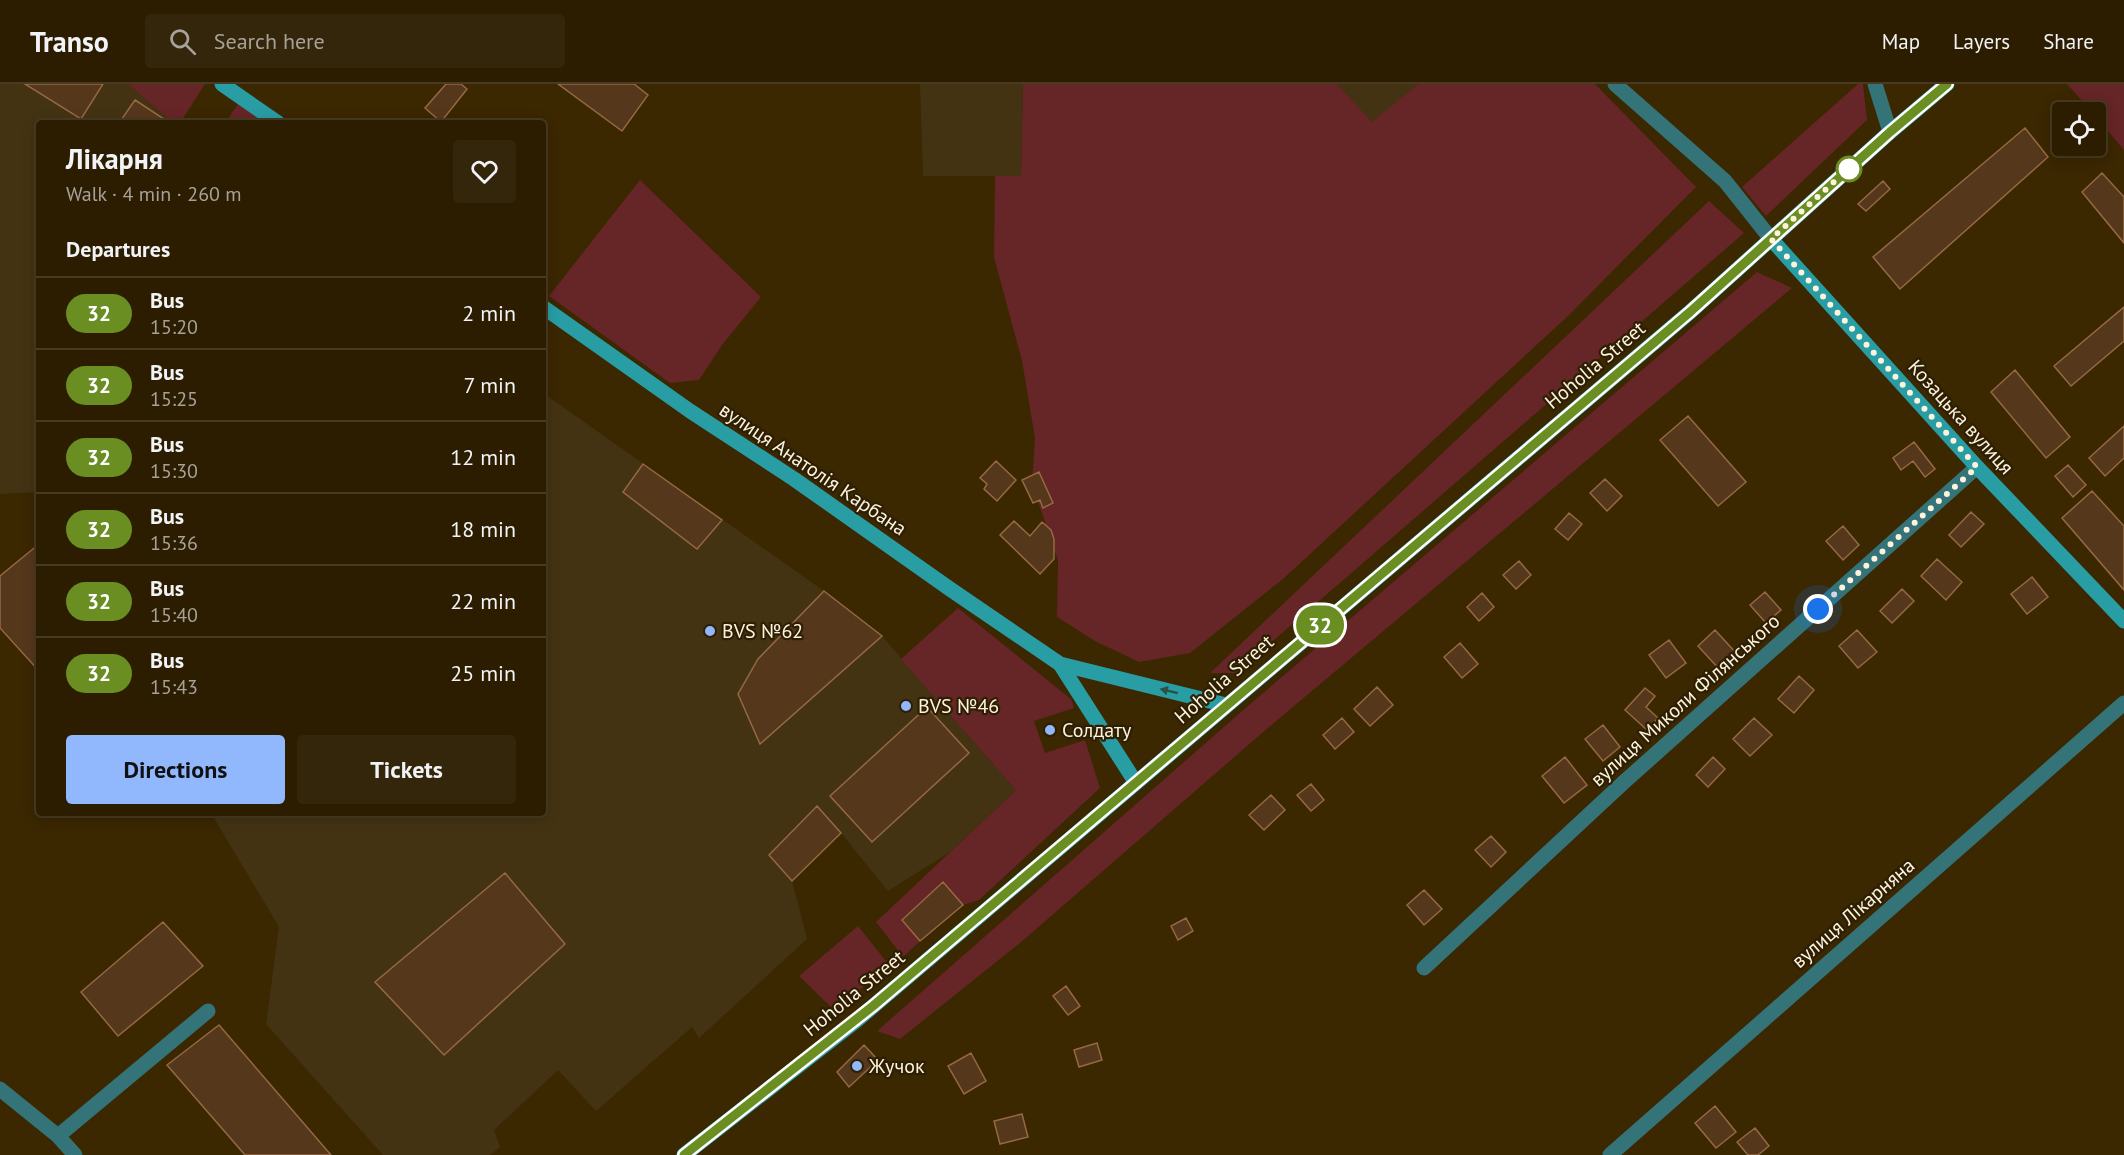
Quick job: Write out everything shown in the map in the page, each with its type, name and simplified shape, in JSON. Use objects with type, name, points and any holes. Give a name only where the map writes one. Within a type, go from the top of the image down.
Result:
[{"type":"street","points":[[222,84],[274,120]]},
{"type":"street","points":[[1615,84],[1725,181],[1771,239]]},
{"type":"street","points":[[1875,84],[1890,132]]},
{"type":"street","name":"Hoholia Street","points":[[684,1155],[857,1020],[1690,312],[1890,132],[1947,84]]},
{"type":"street","name":"Козацька вулиця","points":[[1771,239],[1977,467],[2124,621]]},
{"type":"street","name":"вулиця Анатолія Карбана","points":[[546,309],[690,411],[794,479],[1060,664]]},
{"type":"street","name":"вулиця Миколи Філянського","points":[[1424,968],[1624,782],[1977,467]]},
{"type":"street","points":[[1060,664],[1226,705]]},
{"type":"street","points":[[1060,664],[1136,783]]},
{"type":"street","name":"вулиця Лікарняна","points":[[1610,1155],[2124,703]]},
{"type":"street","points":[[57,1136],[208,1011]]},
{"type":"street","points":[[0,1089],[57,1136],[75,1155]]},
{"type":"shaded area","points":[[0,84],[128,84],[170,120],[36,120],[36,492],[0,494]]},
{"type":"shaded area","points":[[128,84],[205,84],[182,120],[170,120]]},
{"type":"shaded area","points":[[920,84],[1023,84],[1021,176],[923,176]]},
{"type":"shaded area","points":[[1023,84],[1337,84],[1372,122],[1418,84],[1595,84],[1696,187],[1568,316],[1283,579],[1190,653],[1139,662],[1095,641],[1057,617],[1058,560],[1032,484],[1035,438],[1022,361],[994,257],[995,176],[1021,176]]},
{"type":"shaded area","points":[[1337,84],[1418,84],[1372,123]]},
{"type":"shaded area","points":[[1858,84],[1863,84],[1867,120],[1766,216],[1742,187]]},
{"type":"shaded area","points":[[2067,84],[2124,84],[2124,150],[2106,129],[2106,102],[2083,102]]},
{"type":"shaded area","points":[[242,98],[274,120],[227,120]]},
{"type":"shaded area","points":[[640,180],[761,297],[722,345],[699,380],[670,383],[549,296]]},
{"type":"shaded area","points":[[1709,201],[1744,233],[1236,673],[1210,673]]},
{"type":"shaded area","points":[[1757,272],[1792,288],[1269,727],[1020,943],[900,1039],[877,1031],[1249,705]]},
{"type":"shaded area","points":[[546,395],[824,591],[758,659],[738,694],[759,743],[882,636],[1016,790],[950,852],[888,891],[841,833],[792,880],[807,939],[699,1038],[692,1027],[596,1111],[558,1070],[494,1130],[500,1147],[490,1155],[383,1155],[266,1024],[279,927],[213,816],[546,816]]},
{"type":"shaded area","points":[[958,608],[1071,699],[1074,708],[1034,721],[1045,753],[1085,740],[1100,788],[979,900],[963,905],[942,883],[902,920],[920,941],[903,957],[876,922],[1016,790],[901,659]]},
{"type":"shaded area","points":[[858,926],[889,965],[835,1011],[799,976]]},
{"type":"building","points":[[25,84],[103,84],[81,119]]},
{"type":"building","points":[[446,84],[461,84],[467,89],[443,120],[439,120],[425,108]]},
{"type":"building","points":[[558,84],[634,84],[648,95],[622,131]]},
{"type":"building","points":[[135,100],[164,119],[163,120],[121,120]]},
{"type":"building","points":[[2025,128],[2048,157],[1900,289],[1873,257]]},
{"type":"building","points":[[2102,173],[2124,197],[2124,243],[2082,192]]},
{"type":"building","points":[[1883,181],[1890,189],[1866,211],[1858,204]]},
{"type":"building","points":[[2124,307],[2124,341],[2071,386],[2054,366]]},
{"type":"building","points":[[2015,370],[2070,437],[2046,458],[1991,392]]},
{"type":"building","points":[[1688,416],[1746,482],[1718,506],[1660,440]]},
{"type":"building","points":[[2124,426],[2124,458],[2105,476],[2089,458]]},
{"type":"building","points":[[1914,442],[1935,469],[1925,477],[1913,461],[1901,470],[1893,458]]},
{"type":"building","points":[[996,461],[1016,480],[997,501],[984,489],[987,484],[980,478]]},
{"type":"building","points":[[643,464],[722,520],[697,549],[623,492]]},
{"type":"building","points":[[2068,465],[2086,485],[2073,497],[2055,476]]},
{"type":"building","points":[[1039,472],[1053,503],[1043,508],[1040,500],[1033,503],[1022,480]]},
{"type":"building","points":[[1605,479],[1622,496],[1607,511],[1590,493]]},
{"type":"building","points":[[2092,491],[2124,526],[2124,590],[2062,518]]},
{"type":"building","points":[[1971,512],[1984,524],[1961,547],[1949,535]]},
{"type":"building","points":[[1569,513],[1582,524],[1568,540],[1555,529]]},
{"type":"building","points":[[1014,521],[1030,536],[1042,522],[1051,530],[1054,539],[1054,559],[1040,574],[1000,535]]},
{"type":"building","points":[[1843,526],[1859,545],[1843,560],[1826,541]]},
{"type":"building","points":[[36,546],[36,668],[0,628],[0,576]]},
{"type":"building","points":[[1937,559],[1962,582],[1946,600],[1921,576]]},
{"type":"building","points":[[1519,561],[1531,575],[1516,589],[1503,575]]},
{"type":"building","points":[[2032,577],[2048,597],[2027,614],[2011,594]]},
{"type":"building","points":[[1902,589],[1914,601],[1892,623],[1880,611]]},
{"type":"building","points":[[824,591],[882,636],[760,744],[738,694],[758,659]]},
{"type":"building","points":[[1765,592],[1781,610],[1766,623],[1750,605]]},
{"type":"building","points":[[1482,593],[1494,607],[1479,621],[1467,607]]},
{"type":"building","points":[[1715,630],[1737,654],[1720,670],[1698,646]]},
{"type":"building","points":[[1857,630],[1877,652],[1858,668],[1839,646]]},
{"type":"building","points":[[1669,640],[1686,663],[1666,678],[1649,655]]},
{"type":"building","points":[[1460,643],[1478,664],[1462,678],[1444,657]]},
{"type":"building","points":[[1799,676],[1814,690],[1794,713],[1778,699]]},
{"type":"building","points":[[1377,687],[1393,705],[1370,726],[1354,709]]},
{"type":"building","points":[[1645,688],[1655,696],[1646,707],[1658,718],[1647,730],[1625,710]]},
{"type":"building","points":[[927,707],[969,753],[872,842],[830,796]]},
{"type":"building","points":[[1342,718],[1354,732],[1335,749],[1323,735]]},
{"type":"building","points":[[1754,718],[1772,735],[1750,756],[1733,739]]},
{"type":"building","points":[[1603,725],[1620,747],[1603,761],[1585,739]]},
{"type":"building","points":[[1565,757],[1587,785],[1564,803],[1542,776]]},
{"type":"building","points":[[1713,757],[1725,769],[1708,787],[1696,775]]},
{"type":"building","points":[[1311,784],[1324,800],[1311,811],[1297,795]]},
{"type":"building","points":[[1271,795],[1285,810],[1264,830],[1249,815]]},
{"type":"building","points":[[817,806],[841,833],[792,881],[769,855]]},
{"type":"building","points":[[1491,836],[1506,852],[1491,867],[1475,850]]},
{"type":"building","points":[[505,873],[565,944],[444,1055],[375,982]]},
{"type":"building","points":[[943,882],[963,905],[920,941],[902,920]]},
{"type":"building","points":[[1424,890],[1442,909],[1424,925],[1407,905]]},
{"type":"building","points":[[1186,918],[1193,931],[1178,940],[1171,926]]},
{"type":"building","points":[[163,922],[203,966],[118,1036],[81,992]]},
{"type":"building","points":[[1066,986],[1080,1006],[1068,1015],[1053,996]]},
{"type":"building","points":[[219,1025],[331,1155],[245,1155],[167,1065]]},
{"type":"building","points":[[1097,1043],[1102,1060],[1079,1067],[1074,1050]]},
{"type":"building","name":"Жучок","points":[[864,1045],[878,1060],[849,1087],[837,1072]]},
{"type":"building","points":[[971,1053],[986,1081],[964,1094],[948,1066]]},
{"type":"building","points":[[1715,1106],[1736,1132],[1716,1148],[1695,1123]]},
{"type":"building","points":[[1022,1114],[1028,1137],[1000,1144],[994,1121]]},
{"type":"building","points":[[1755,1128],[1769,1146],[1758,1155],[1748,1155],[1737,1142]]},
{"type":"bus line","name":"32","points":[[684,1155],[857,1020],[1690,312],[1890,132],[1947,84]]},
{"type":"place","name":"BVS №62","points":[[710,631]]},
{"type":"place","name":"BVS №46","points":[[906,706]]},
{"type":"place","name":"Солдату","points":[[1050,730]]},
{"type":"place","name":"Жучок","points":[[857,1066]]},
{"type":"route","points":[[1818,609],[1977,467],[1771,239],[1856,162],[1849,169]]}]
